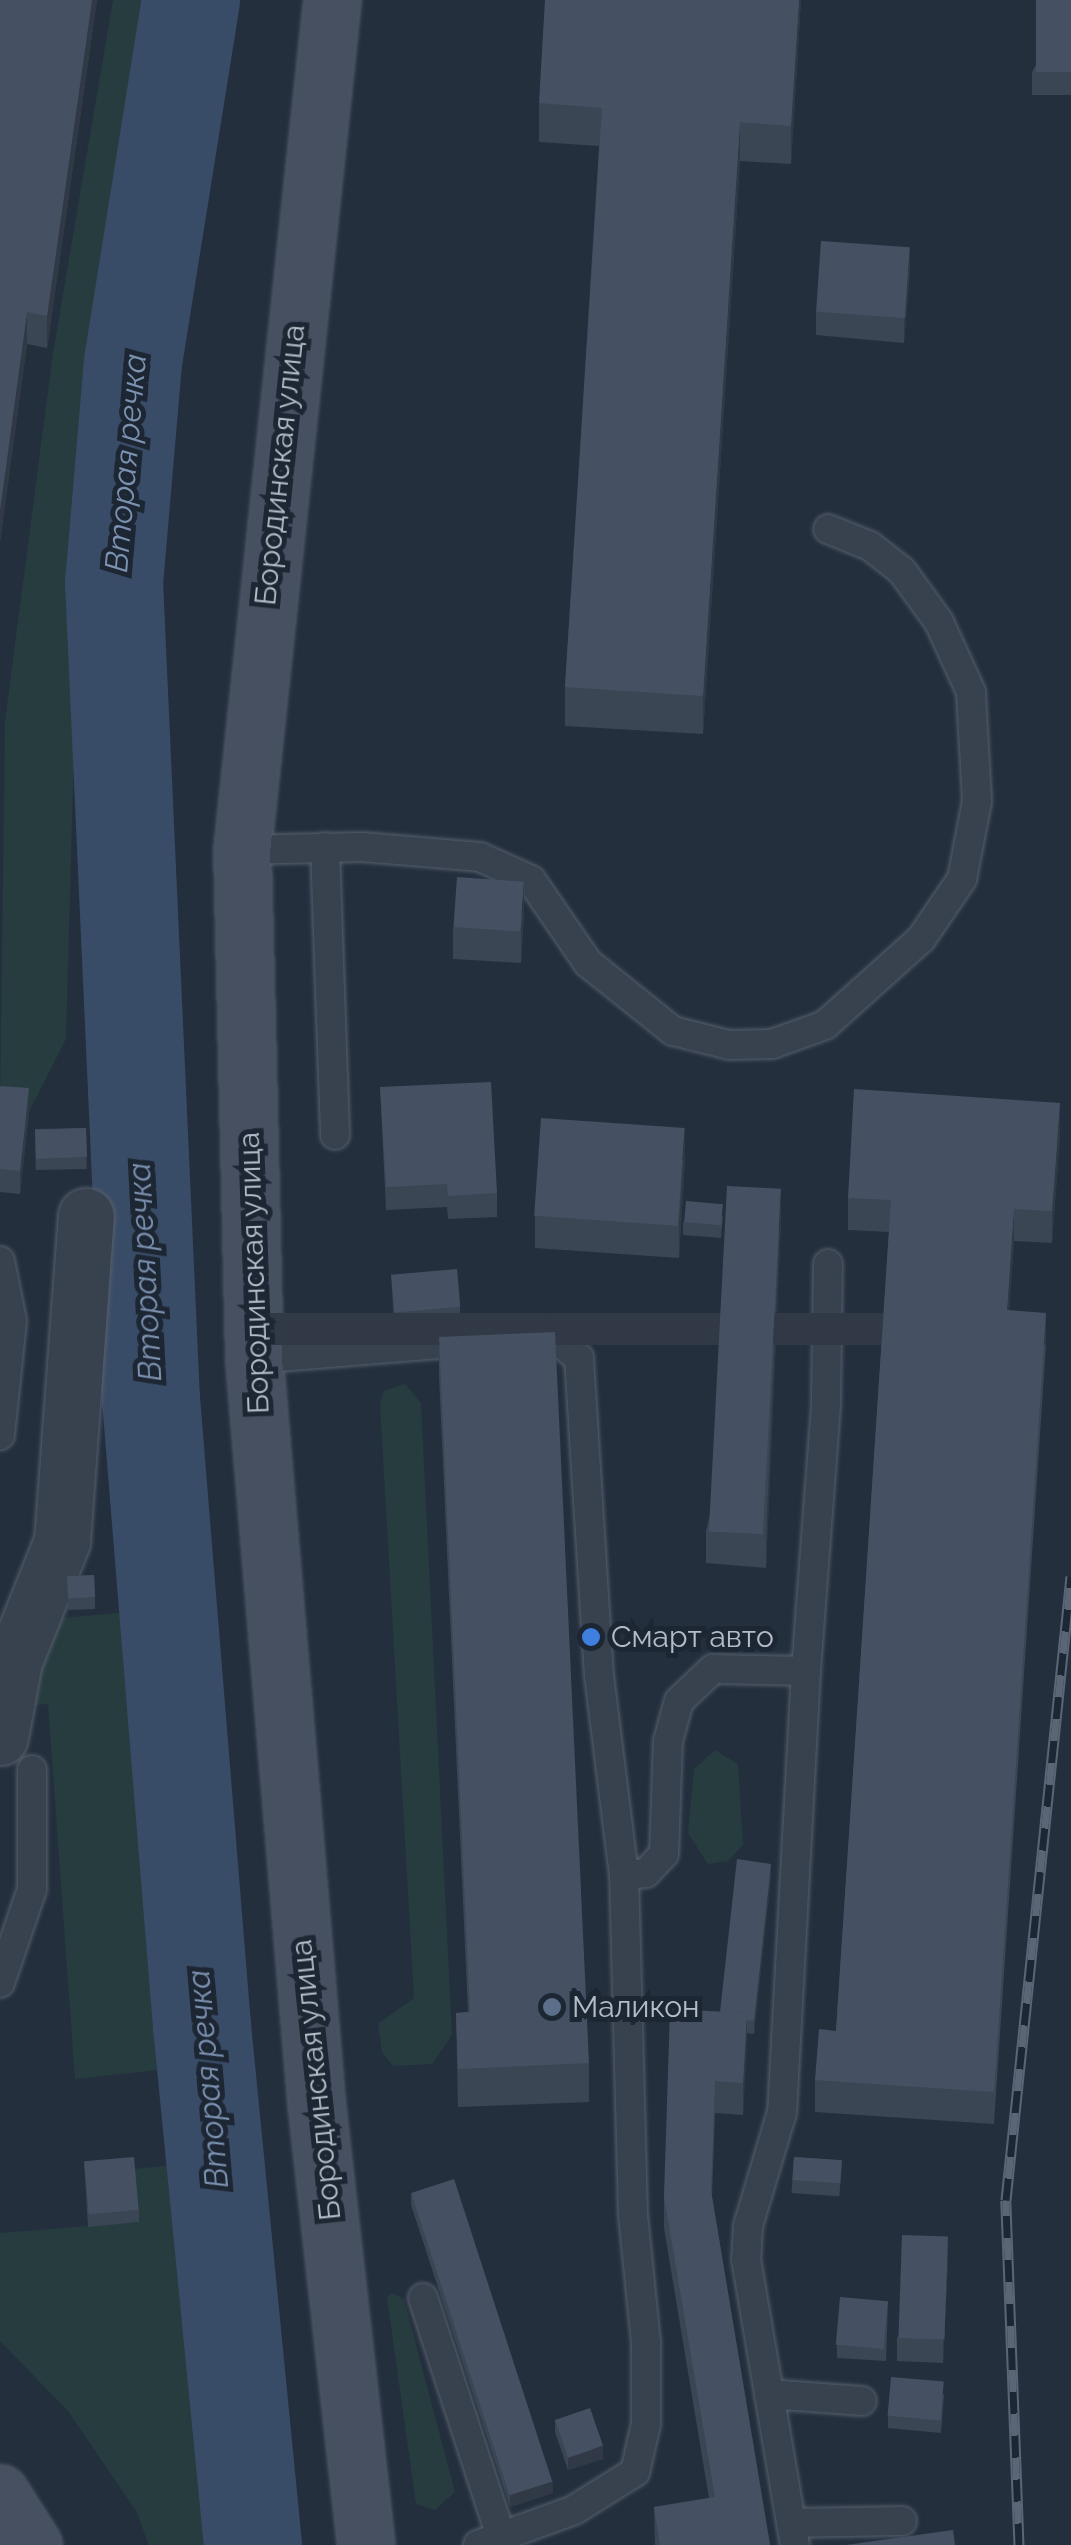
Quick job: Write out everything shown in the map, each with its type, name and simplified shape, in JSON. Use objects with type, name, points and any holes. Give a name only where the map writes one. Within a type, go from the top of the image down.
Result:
[{"type":"main road","name":"Бородинская улица","points":[[332,0],[242,850],[254,1359],[316,2100],[366,2545]]},
{"type":"main road","points":[[0,2493],[33,2545]]},
{"type":"street","points":[[16,1754],[14,1662],[62,1541],[86,1216]]},
{"type":"lane","points":[[242,850],[325,846],[480,857],[508,866],[530,880],[588,963],[673,1032],[729,1045],[772,1044],[826,1026],[920,939],[962,879],[978,801],[971,692],[940,622],[902,571],[870,546],[828,529]]},
{"type":"lane","points":[[325,846],[335,1135]]},
{"type":"lane","points":[[0,1262],[12,1321],[0,1435]]},
{"type":"lane","points":[[828,1264],[826,1402],[806,1671],[782,2112],[747,2242],[793,2534],[902,2520]]},
{"type":"lane","points":[[254,1359],[550,1334],[578,1358],[599,1675],[624,1875],[646,2424],[635,2472],[608,2494],[490,2541],[424,2298]]},
{"type":"lane","points":[[624,1875],[646,1873],[664,1854],[668,1741],[679,1701],[694,1682],[713,1669],[806,1671]]},
{"type":"lane","points":[[0,1983],[32,1888],[16,1754]]},
{"type":"lane","points":[[769,2394],[862,2401]]},
{"type":"green space","points":[[113,0],[159,0],[101,367],[78,604],[66,1039],[29,1112],[0,1109],[5,721],[53,353]]},
{"type":"green space","points":[[405,1384],[421,1403],[452,2035],[432,2064],[393,2066],[382,2052],[378,2024],[414,1998],[380,1404],[384,1391]]},
{"type":"green space","points":[[141,1611],[204,1641],[241,2061],[75,2079],[48,1704],[22,1706],[43,1644],[62,1618]]},
{"type":"green space","points":[[715,1750],[738,1764],[743,1845],[728,1861],[708,1864],[688,1833],[694,1769]]},
{"type":"green space","points":[[250,2157],[296,2545],[149,2545],[136,2511],[68,2411],[0,2341],[0,2233],[139,2222],[134,2169]]},
{"type":"green space","points":[[392,2293],[404,2299],[455,2492],[435,2510],[416,2504],[387,2298]]},
{"type":"building","points":[[0,0],[92,0],[47,316],[27,312],[0,510]]},
{"type":"building","points":[[545,0],[799,0],[791,126],[740,122],[703,696],[565,687],[602,108],[539,103]]},
{"type":"building","points":[[1036,0],[1071,0],[1071,72],[1036,72]]},
{"type":"building","points":[[821,241],[910,247],[905,318],[816,312]]},
{"type":"building","points":[[457,877],[524,882],[520,932],[454,927]]},
{"type":"building","points":[[491,1082],[497,1193],[448,1196],[447,1184],[386,1187],[380,1087]]},
{"type":"building","points":[[0,1086],[29,1088],[20,1171],[0,1169]]},
{"type":"building","points":[[854,1089],[1060,1103],[1052,1211],[1014,1209],[1007,1310],[1046,1313],[994,2092],[815,2080],[819,2029],[836,2031],[891,1200],[848,1198]]},
{"type":"building","points":[[541,1118],[685,1128],[678,1226],[534,1216]]},
{"type":"building","points":[[86,1128],[87,1157],[36,1159],[35,1130]]},
{"type":"building","points":[[727,1186],[781,1189],[763,1534],[709,1532]]},
{"type":"building","points":[[686,1201],[723,1204],[721,1225],[684,1222]]},
{"type":"building","points":[[457,1269],[460,1307],[395,1313],[391,1275]]},
{"type":"building","points":[[555,1332],[589,2063],[458,2069],[456,2013],[470,2012],[439,1337]]},
{"type":"building","points":[[94,1575],[95,1597],[68,1598],[67,1576]]},
{"type":"building","points":[[737,1859],[771,1864],[754,2021],[746,2020],[747,2013],[720,2012]]},
{"type":"building","points":[[670,2009],[747,2013],[743,2083],[715,2081],[711,2191],[770,2545],[660,2545],[654,2507],[715,2497],[664,2196]]},
{"type":"building","points":[[134,2157],[139,2210],[89,2214],[84,2161]]},
{"type":"building","points":[[794,2157],[842,2160],[840,2183],[792,2180]]},
{"type":"building","points":[[454,2179],[552,2481],[509,2495],[411,2193]]},
{"type":"building","points":[[902,2235],[948,2237],[944,2340],[898,2338]]},
{"type":"building","points":[[840,2297],[888,2301],[884,2349],[836,2345]]},
{"type":"building","points":[[891,2377],[944,2382],[940,2420],[888,2416]]},
{"type":"building","points":[[590,2408],[603,2446],[568,2458],[555,2420]]},
{"type":"building","points":[[953,2530],[955,2545],[846,2545]]},
{"type":"waterway","name":"Вторая речка","points":[[191,0],[133,362],[114,582],[151,1399],[202,2026],[253,2545]]},
{"type":"railway","points":[[1019,2545],[1006,2200],[1071,1576]]},
{"type":"place","name":"Смарт авто","points":[[591,1637]]},
{"type":"place","name":"Маликон","points":[[552,2007]]}]
